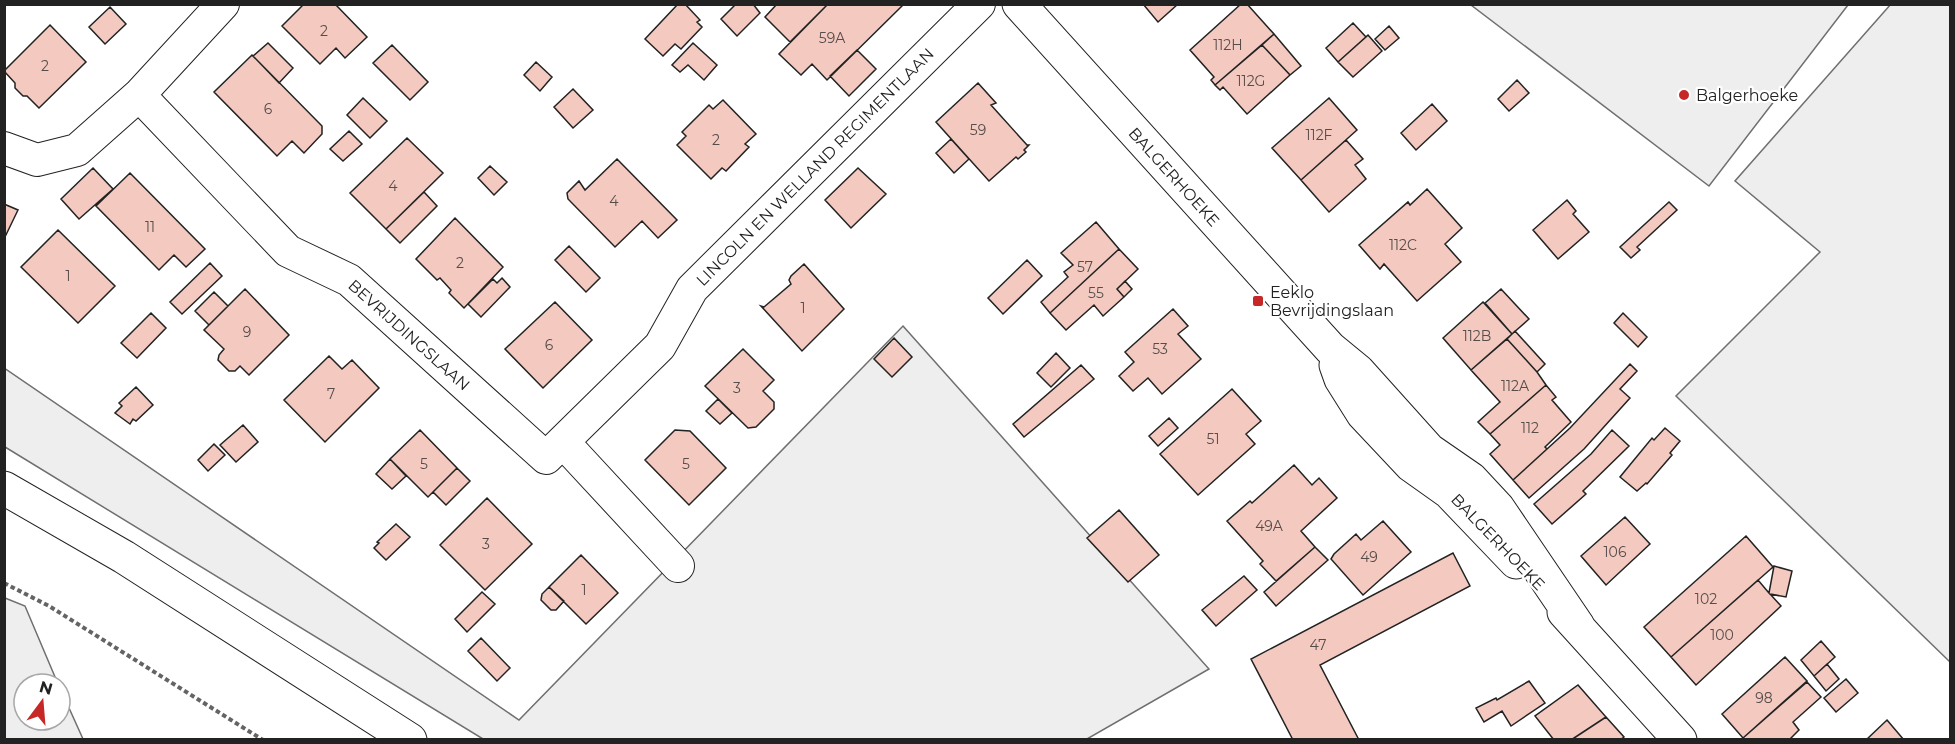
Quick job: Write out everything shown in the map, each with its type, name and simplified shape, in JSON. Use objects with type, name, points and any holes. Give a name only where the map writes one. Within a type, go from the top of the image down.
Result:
[{"type":"main road","name":"BALGERHOEKE","points":[[1019,4],[1330,348],[1358,371],[1429,450],[1471,479],[1498,508],[1578,626],[1680,740]]},
{"type":"main road","points":[[4,488],[124,557],[410,740]]},
{"type":"street","points":[[4,148],[37,160],[77,150],[139,95],[223,4]]},
{"type":"street","name":"LINCOLN EN WELLAND REGIMENTLAAN","points":[[555,451],[660,346],[692,289],[979,4]]},
{"type":"street","name":"BEVRIJDINGSLAAN","points":[[139,95],[288,251],[349,280],[555,451]]},
{"type":"street","points":[[555,451],[678,566]]},
{"type":"path","points":[[4,583],[49,606],[263,740]]},
{"type":"shaded area","points":[[1891,4],[1950,5],[1950,662],[1676,396],[1820,252],[1735,181]]},
{"type":"shaded area","name":"Balgerhoeke","points":[[1471,5],[1848,5],[1709,186]]},
{"type":"shaded area","points":[[903,326],[1209,669],[1087,739],[483,739],[5,447],[4,368],[519,720]]},
{"type":"shaded area","points":[[5,598],[25,606],[53,672],[12,672],[12,732],[72,732],[72,715],[83,739],[5,739]]},
{"type":"building","points":[[304,4],[335,4],[367,37],[345,58],[336,48],[320,64],[282,26]]},
{"type":"building","points":[[678,4],[685,4],[700,20],[697,22],[702,27],[681,49],[675,44],[663,56],[645,39]]},
{"type":"building","points":[[736,4],[753,4],[760,13],[737,36],[721,19]]},
{"type":"building","points":[[777,4],[828,4],[790,42],[765,17]]},
{"type":"building","points":[[828,4],[903,5],[827,80],[812,64],[801,75],[779,54]]},
{"type":"building","points":[[1143,4],[1178,4],[1158,22]]},
{"type":"building","points":[[1241,4],[1247,4],[1274,34],[1215,85],[1211,80],[1214,77],[1190,50]]},
{"type":"building","points":[[110,7],[126,24],[105,44],[89,27]]},
{"type":"building","points":[[1353,23],[1366,37],[1338,62],[1326,48]]},
{"type":"building","points":[[50,25],[86,62],[39,108],[15,88],[15,83],[4,71]]},
{"type":"building","points":[[1389,26],[1399,38],[1385,50],[1375,39]]},
{"type":"building","points":[[1274,34],[1301,66],[1290,75],[1262,45]]},
{"type":"building","points":[[1368,35],[1382,51],[1353,77],[1338,62]]},
{"type":"building","points":[[268,43],[293,68],[279,83],[253,56]]},
{"type":"building","points":[[693,43],[717,65],[704,80],[688,65],[680,72],[672,65]]},
{"type":"building","points":[[392,45],[428,82],[410,100],[373,63]]},
{"type":"building","points":[[1262,45],[1290,75],[1247,114],[1223,87],[1220,90],[1215,85]]},
{"type":"building","points":[[857,50],[876,69],[849,96],[830,76]]},
{"type":"building","points":[[252,55],[322,126],[322,134],[304,153],[292,141],[277,156],[214,92]]},
{"type":"building","points":[[536,62],[552,77],[540,91],[524,75]]},
{"type":"building","points":[[1517,80],[1529,93],[1509,111],[1498,99]]},
{"type":"building","points":[[978,83],[996,103],[991,105],[1029,145],[1024,150],[1026,152],[1018,159],[1016,157],[989,181],[936,122]]},
{"type":"building","points":[[573,89],[593,110],[573,128],[554,107]]},
{"type":"building","points":[[363,98],[387,121],[370,138],[347,115]]},
{"type":"building","points":[[1329,98],[1357,130],[1301,180],[1272,148]]},
{"type":"building","points":[[723,100],[756,134],[745,144],[749,147],[726,171],[722,168],[711,179],[677,145],[686,136],[682,132],[709,105],[713,109]]},
{"type":"building","points":[[1432,104],[1447,121],[1416,150],[1401,133]]},
{"type":"building","points":[[349,131],[362,144],[343,161],[330,149]]},
{"type":"building","points":[[407,138],[443,173],[386,229],[350,193]]},
{"type":"building","points":[[951,139],[969,159],[954,173],[936,153]]},
{"type":"building","points":[[1346,140],[1363,159],[1355,165],[1366,179],[1329,212],[1301,180]]},
{"type":"building","points":[[617,159],[677,220],[658,238],[642,221],[615,247],[568,199],[567,193],[579,181],[585,190]]},
{"type":"building","points":[[490,166],[507,182],[494,195],[478,178]]},
{"type":"building","points":[[93,168],[113,189],[79,219],[61,199]]},
{"type":"building","points":[[858,168],[886,194],[851,228],[825,200]]},
{"type":"building","points":[[130,173],[205,249],[186,267],[174,255],[159,270],[96,206]]},
{"type":"building","points":[[1427,189],[1462,228],[1445,244],[1461,262],[1417,301],[1384,264],[1380,269],[1359,245],[1408,202],[1410,205]]},
{"type":"building","points":[[424,192],[437,206],[400,243],[386,229]]},
{"type":"building","points":[[1567,200],[1576,211],[1573,214],[1589,232],[1558,259],[1533,230]]},
{"type":"building","points":[[1669,202],[1677,210],[1637,247],[1640,250],[1631,258],[1620,247]]},
{"type":"building","points":[[4,204],[18,210],[4,239]]},
{"type":"building","points":[[455,218],[503,267],[464,308],[449,293],[451,290],[440,278],[437,280],[416,259]]},
{"type":"building","points":[[1096,222],[1119,249],[1050,313],[1041,302],[1068,277],[1064,272],[1073,265],[1061,253]]},
{"type":"building","points":[[58,230],[115,286],[78,323],[21,267]]},
{"type":"building","points":[[569,246],[600,278],[586,292],[555,260]]},
{"type":"building","points":[[1119,249],[1138,269],[1117,289],[1124,297],[1103,316],[1094,305],[1066,330],[1050,313]]},
{"type":"building","points":[[1027,260],[1042,276],[1003,314],[988,298]]},
{"type":"building","points":[[210,263],[222,276],[182,314],[170,302]]},
{"type":"building","points":[[804,264],[844,309],[802,351],[761,306],[764,307],[791,284],[789,280],[791,276]]},
{"type":"building","points":[[502,278],[510,287],[481,317],[468,304],[493,279],[497,283]]},
{"type":"building","points":[[1125,281],[1132,289],[1124,297],[1117,289]]},
{"type":"building","points":[[245,289],[289,335],[249,375],[240,366],[235,371],[229,371],[218,360],[224,349],[204,330]]},
{"type":"building","points":[[1501,289],[1529,319],[1512,334],[1485,303]]},
{"type":"building","points":[[214,292],[228,306],[209,325],[195,311]]},
{"type":"building","points":[[555,302],[592,340],[543,388],[505,349]]},
{"type":"building","points":[[1483,302],[1512,334],[1471,370],[1443,338]]},
{"type":"building","points":[[1173,309],[1188,326],[1178,334],[1201,359],[1162,394],[1148,378],[1133,391],[1119,376],[1134,362],[1125,352]]},
{"type":"building","points":[[151,313],[166,328],[137,358],[121,343]]},
{"type":"building","points":[[1623,313],[1647,337],[1638,347],[1614,323]]},
{"type":"building","points":[[1515,331],[1545,364],[1537,372],[1507,339]]},
{"type":"building","points":[[894,338],[912,357],[892,377],[874,359]]},
{"type":"building","points":[[1507,339],[1546,385],[1490,434],[1478,422],[1500,402],[1471,370]]},
{"type":"building","points":[[743,349],[774,380],[763,391],[774,402],[774,409],[756,427],[748,428],[705,386]]},
{"type":"building","points":[[1056,353],[1070,368],[1051,387],[1037,373]]},
{"type":"building","points":[[329,356],[342,369],[352,360],[379,388],[325,442],[284,400]]},
{"type":"building","points":[[1630,364],[1637,371],[1620,389],[1630,398],[1584,449],[1529,498],[1513,480],[1570,428]]},
{"type":"building","points":[[1081,365],[1094,379],[1024,437],[1013,424]]},
{"type":"building","points":[[1546,385],[1556,397],[1552,400],[1571,422],[1545,447],[1547,449],[1513,480],[1490,454],[1500,445],[1490,434]]},
{"type":"building","points":[[136,387],[153,405],[136,421],[133,419],[130,424],[115,413],[122,406],[119,403]]},
{"type":"building","points":[[1232,389],[1261,421],[1246,434],[1255,444],[1198,495],[1160,454]]},
{"type":"building","points":[[718,399],[732,413],[720,424],[706,411]]},
{"type":"building","points":[[1169,418],[1178,428],[1158,446],[1149,436]]},
{"type":"building","points":[[243,425],[258,442],[236,462],[220,445]]},
{"type":"building","points":[[1665,428],[1680,441],[1670,453],[1672,455],[1647,484],[1637,491],[1620,477],[1652,438],[1654,440]]},
{"type":"building","points":[[420,430],[457,468],[428,497],[390,459]]},
{"type":"building","points":[[675,430],[690,431],[726,468],[689,505],[645,460]]},
{"type":"building","points":[[1612,430],[1629,446],[1583,491],[1586,494],[1552,524],[1534,504],[1591,454]]},
{"type":"building","points":[[214,444],[225,455],[208,471],[198,460]]},
{"type":"building","points":[[390,459],[406,476],[392,489],[376,474]]},
{"type":"building","points":[[1294,465],[1312,485],[1319,478],[1337,498],[1301,531],[1315,547],[1276,581],[1260,564],[1263,561],[1227,521],[1250,501],[1252,503]]},
{"type":"building","points":[[457,468],[470,481],[446,505],[433,492]]},
{"type":"building","points":[[487,498],[532,544],[485,590],[440,545]]},
{"type":"building","points":[[1119,510],[1159,555],[1128,582],[1087,538]]},
{"type":"building","points":[[1625,517],[1650,544],[1606,585],[1581,556]]},
{"type":"building","points":[[1383,521],[1411,552],[1363,595],[1331,559],[1356,534],[1361,540]]},
{"type":"building","points":[[396,524],[410,537],[386,560],[374,548],[379,543],[377,542]]},
{"type":"building","points":[[1746,536],[1773,567],[1671,657],[1644,627]]},
{"type":"building","points":[[1315,547],[1328,560],[1276,606],[1264,592]]},
{"type":"building","points":[[1453,553],[1470,586],[1320,665],[1359,740],[1293,740],[1251,659]]},
{"type":"building","points":[[581,555],[618,593],[586,624],[549,587]]},
{"type":"building","points":[[1774,566],[1792,571],[1786,597],[1770,594],[1781,606],[1696,685],[1671,657],[1758,580],[1769,593]]},
{"type":"building","points":[[1244,576],[1257,590],[1216,626],[1202,610]]},
{"type":"building","points":[[549,587],[564,601],[556,610],[551,610],[541,600],[542,594]]},
{"type":"building","points":[[482,592],[495,604],[467,632],[455,619]]},
{"type":"building","points":[[481,638],[510,668],[497,681],[468,651]]},
{"type":"building","points":[[1821,641],[1835,657],[1814,676],[1801,660]]},
{"type":"building","points":[[1785,657],[1807,681],[1743,738],[1722,714]]},
{"type":"building","points":[[1827,664],[1839,679],[1826,691],[1814,676]]},
{"type":"building","points":[[1846,679],[1858,693],[1836,712],[1824,698]]},
{"type":"building","points":[[1529,681],[1545,703],[1511,726],[1502,711],[1484,722],[1476,708],[1496,698],[1497,700]]},
{"type":"building","points":[[1807,682],[1821,697],[1793,722],[1799,730],[1789,740],[1745,740],[1743,738]]},
{"type":"building","points":[[1578,685],[1606,717],[1571,740],[1554,740],[1535,716]]},
{"type":"building","points":[[1606,717],[1624,737],[1620,740],[1571,740]]},
{"type":"building","points":[[1887,720],[1904,740],[1866,740]]},
{"type":"place","name":"Balgerhoeke","points":[[1684,95]]},
{"type":"place","name":"Eeklo Bevrijdingslaan","points":[[1258,301]]}]
